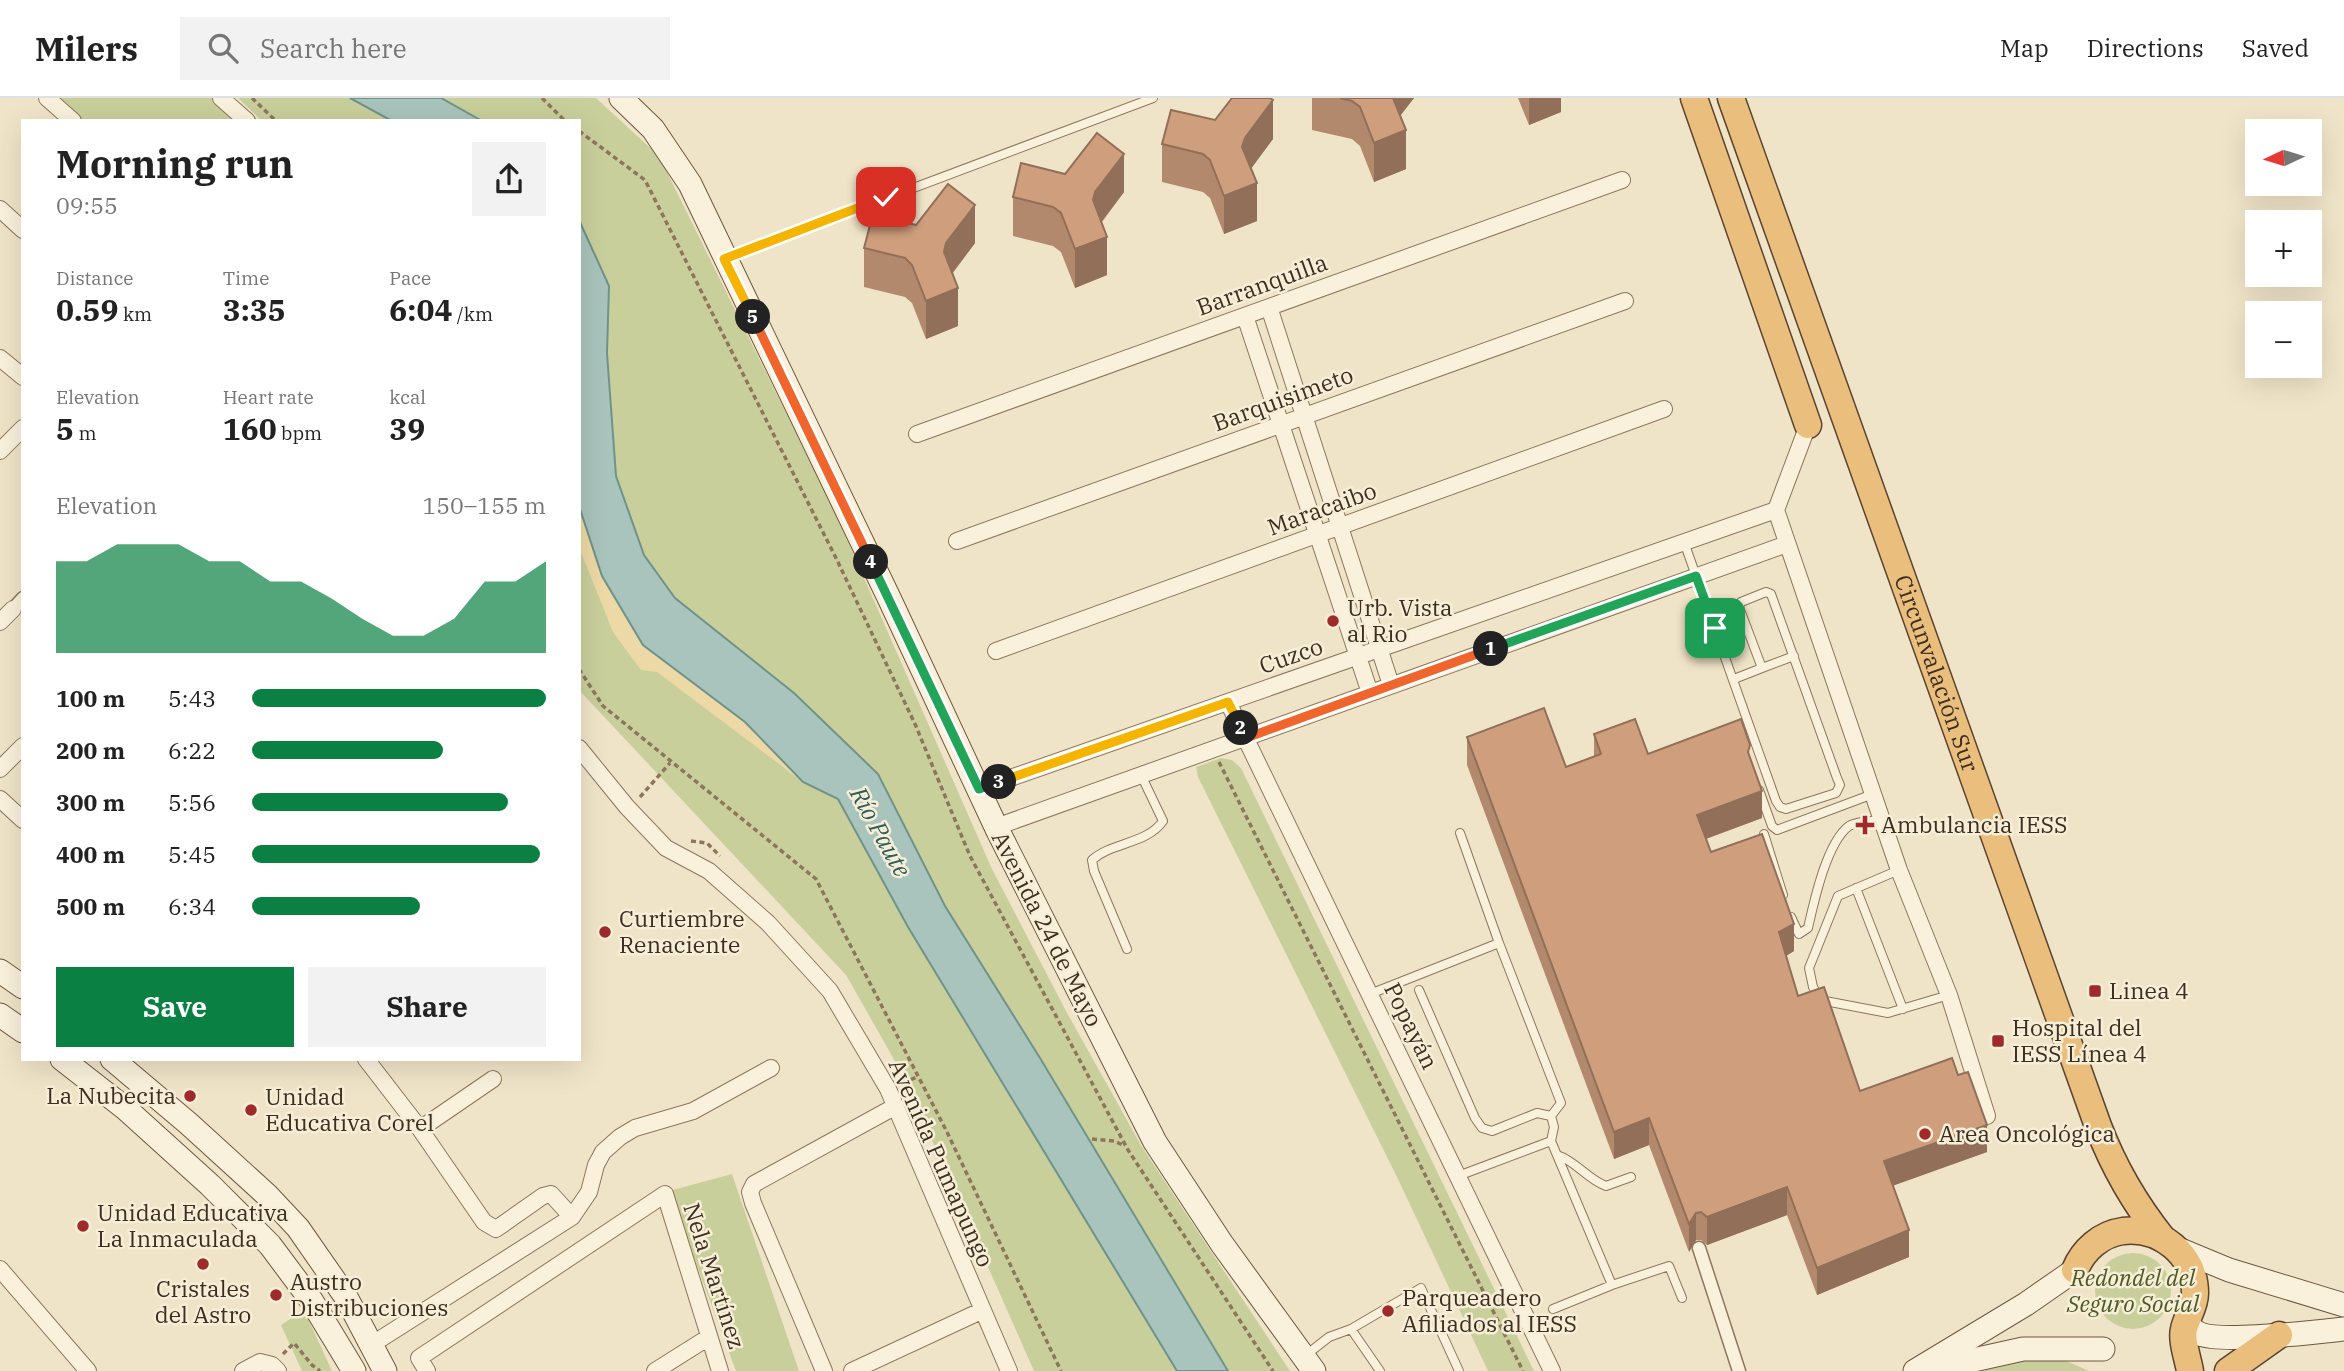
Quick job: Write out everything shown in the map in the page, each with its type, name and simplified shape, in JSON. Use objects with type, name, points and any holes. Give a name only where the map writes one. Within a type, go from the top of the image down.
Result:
[{"type":"highway","points":[[1694,98],[1808,425]]},
{"type":"highway","name":"Circunvalación Sur","points":[[1731,98],[2098,1126],[2121,1178],[2141,1211],[2170,1244]]},
{"type":"highway","points":[[2075,1270],[2088,1248],[2101,1238],[2116,1232],[2140,1231],[2170,1244],[2192,1273],[2195,1293],[2192,1312],[2184,1327],[2190,1371]]},
{"type":"highway","points":[[2228,1371],[2279,1335]]},
{"type":"main road","name":"Avenida 24 de Mayo","points":[[621,98],[653,129],[690,184],[996,827],[1155,1142],[1222,1244],[1309,1364]]},
{"type":"main road","points":[[0,971],[21,985]]},
{"type":"main road","points":[[0,1015],[21,1030]]},
{"type":"main road","points":[[65,1061],[126,1109],[270,1245],[311,1300],[354,1371]]},
{"type":"main road","points":[[114,1061],[268,1196],[298,1227],[346,1297],[385,1371]]},
{"type":"main road","points":[[2170,1244],[2229,1270],[2344,1305]]},
{"type":"main road","points":[[1915,1371],[2016,1310],[2075,1270]]},
{"type":"main road","points":[[2184,1327],[2214,1337],[2344,1329]]},
{"type":"main road","points":[[1927,1371],[2023,1349],[2103,1349]]},
{"type":"street","points":[[47,98],[71,119]]},
{"type":"street","points":[[221,98],[245,119]]},
{"type":"street","name":"Barranquilla","points":[[917,434],[1622,180]]},
{"type":"street","points":[[0,209],[21,228]]},
{"type":"street","name":"Barquisimeto","points":[[957,541],[1625,301]]},
{"type":"street","points":[[1269,307],[1391,685]]},
{"type":"street","points":[[1245,316],[1370,693]]},
{"type":"street","points":[[0,358],[21,375]]},
{"type":"street","name":"Maracaibo","points":[[996,651],[1664,409]]},
{"type":"street","points":[[1808,425],[1776,510],[1899,870],[1948,995],[1987,1116]]},
{"type":"street","points":[[0,451],[21,430]]},
{"type":"street","name":"Cuzco","points":[[979,789],[1776,510]]},
{"type":"street","points":[[996,827],[1787,544]]},
{"type":"street","points":[[0,622],[18,603]]},
{"type":"street","name":"Popayán","points":[[1228,702],[1552,1371]]},
{"type":"street","points":[[0,769],[21,748]]},
{"type":"street","name":"Avenida Pumapungo","points":[[581,750],[666,848],[709,872],[768,923],[830,991],[888,1088],[981,1311],[1009,1371]]},
{"type":"street","points":[[0,799],[21,818]]},
{"type":"street","points":[[368,1061],[420,1129],[484,1222],[496,1229],[543,1196],[551,1194],[572,1217]]},
{"type":"street","points":[[371,1345],[572,1217],[589,1192],[596,1165],[603,1152],[620,1137],[635,1128],[693,1111],[771,1068]]},
{"type":"street","points":[[420,1129],[493,1080]]},
{"type":"street","points":[[824,1371],[750,1192],[754,1184],[896,1107]]},
{"type":"street","name":"Nela Martínez","points":[[423,1364],[664,1194],[720,1371]]},
{"type":"street","points":[[1699,1248],[1739,1371]]},
{"type":"street","points":[[0,1269],[88,1371]]},
{"type":"street","points":[[852,1371],[981,1311]]},
{"type":"street","points":[[655,1371],[709,1337]]},
{"type":"street","points":[[243,1371],[260,1362],[275,1368]]},
{"type":"lane","points":[[724,259],[1153,98]]},
{"type":"lane","points":[[1684,542],[1776,801],[1780,807],[1786,808],[1836,793],[1840,785],[1771,594],[1766,592],[1741,602],[1739,607],[1762,668]]},
{"type":"lane","points":[[1734,679],[1794,656]]},
{"type":"lane","points":[[1127,949],[1094,871],[1092,860],[1100,852],[1156,831],[1163,821],[1141,775]]},
{"type":"lane","points":[[1754,777],[1772,826],[1777,831]]},
{"type":"lane","points":[[1751,839],[1873,794]]},
{"type":"lane","points":[[1790,914],[1799,934],[1808,928],[1816,889],[1838,838],[1851,824],[1882,820]]},
{"type":"lane","points":[[1460,833],[1561,1103],[1551,1116]]},
{"type":"lane","points":[[1764,834],[1785,900]]},
{"type":"lane","points":[[1899,870],[1838,896],[1809,968],[1812,987],[1820,1000],[1888,1013],[1948,995]]},
{"type":"lane","points":[[1856,888],[1903,1009]]},
{"type":"lane","points":[[1370,994],[1499,943]]},
{"type":"lane","points":[[1419,990],[1475,1118],[1482,1128],[1492,1131],[1537,1113],[1551,1116]]},
{"type":"lane","points":[[1551,1116],[1554,1127],[1551,1141],[1612,1285]]},
{"type":"lane","points":[[1458,1176],[1551,1141]]},
{"type":"lane","points":[[1557,1155],[1569,1158],[1582,1172],[1606,1186],[1631,1177]]},
{"type":"lane","points":[[1553,1309],[1669,1266],[1682,1298]]},
{"type":"lane","points":[[1309,1364],[1329,1337],[1351,1329],[1420,1288],[1460,1371]]},
{"type":"lane","points":[[1351,1329],[1380,1371]]},
{"type":"path","points":[[252,98],[272,119]]},
{"type":"path","points":[[542,98],[563,119]]},
{"type":"path","points":[[581,132],[646,180],[836,558],[915,724],[970,856],[1126,1148],[1273,1371]]},
{"type":"path","points":[[1213,750],[1523,1371]]},
{"type":"path","points":[[628,807],[671,762]]},
{"type":"path","points":[[1092,1139],[1114,1141],[1126,1148]]},
{"type":"path","points":[[275,1368],[294,1343],[320,1371]]},
{"type":"green space","points":[[52,98],[219,98],[241,119],[75,119]]},
{"type":"green space","points":[[238,98],[350,98],[388,119],[260,119]]},
{"type":"green space","points":[[441,98],[596,98],[659,156],[835,512],[992,869],[1066,1011],[1142,1147],[1290,1371],[1229,1371],[945,906],[878,774],[794,693],[675,598],[644,555],[616,476],[607,353],[609,286],[581,224],[581,119],[478,119]]},
{"type":"green space","points":[[581,505],[803,782],[838,799],[905,921],[1177,1371],[1034,1371],[904,1077],[846,975],[581,692]]},
{"type":"green space","points":[[1221,758],[1232,760],[1241,768],[1534,1371],[1488,1371],[1398,1179],[1198,777],[1196,767]]},
{"type":"green space","points":[[732,1174],[799,1371],[736,1371],[669,1191]]},
{"type":"green space","name":"Redondel del Seguro Social","points":[[2133,1253],[2147,1256],[2160,1264],[2168,1277],[2171,1291],[2168,1305],[2160,1318],[2147,1326],[2133,1329],[2119,1326],[2106,1318],[2098,1305],[2095,1291],[2098,1277],[2106,1264],[2119,1256]]},
{"type":"green space","points":[[304,1310],[332,1371],[302,1371],[281,1325]]},
{"type":"green space","points":[[2021,1356],[2060,1358],[2089,1371],[1981,1371]]},
{"type":"sand","points":[[582,515],[602,554],[793,756],[803,782],[657,672],[641,670],[613,632],[581,552]]},
{"type":"water","points":[[350,98],[441,98],[478,119],[388,119]]},
{"type":"water","name":"Río Paute","points":[[581,224],[609,286],[607,353],[616,476],[644,555],[675,598],[794,693],[878,774],[945,906],[1040,1058],[1228,1371],[1177,1371],[908,927],[838,799],[803,782],[745,722],[643,645],[602,576],[581,512]]},
{"type":"building","points":[[1232,98],[1273,100],[1245,138],[1242,147],[1257,183],[1224,196],[1210,160],[1203,154],[1162,144],[1171,110],[1215,120]]},
{"type":"building","points":[[1340,98],[1393,98],[1406,130],[1374,143],[1360,107],[1352,101]]},
{"type":"building","points":[[1097,133],[1124,154],[1095,192],[1093,200],[1107,237],[1075,249],[1061,213],[1053,207],[1013,197],[1021,163],[1065,174]]},
{"type":"building","points":[[948,184],[975,205],[946,243],[944,252],[958,288],[926,301],[912,265],[905,258],[864,248],[873,214],[916,225]]},
{"type":"building","points":[[1544,708],[1566,767],[1601,754],[1594,734],[1635,719],[1648,754],[1741,719],[1750,745],[1748,752],[1762,791],[1697,815],[1711,852],[1762,834],[1794,924],[1779,932],[1798,996],[1824,987],[1860,1091],[1952,1058],[1958,1075],[1968,1072],[1987,1125],[1884,1161],[1909,1230],[1817,1268],[1787,1187],[1707,1217],[1701,1212],[1696,1213],[1689,1224],[1649,1118],[1614,1132],[1467,737]]},
{"type":"place","name":"Urb. Vista al Rio","points":[[1333,621]]},
{"type":"place","name":"Ambulancia IESS","points":[[1865,825]]},
{"type":"place","name":"Curtiembre Renaciente","points":[[605,932]]},
{"type":"place","name":"Linea 4","points":[[2095,991]]},
{"type":"place","name":"Hospital del IESS Línea 4","points":[[1998,1041]]},
{"type":"place","name":"La Nubecita","points":[[190,1096]]},
{"type":"place","name":"Unidad Educativa Corel","points":[[251,1110]]},
{"type":"place","name":"Area Oncológica","points":[[1925,1134]]},
{"type":"place","name":"Unidad Educativa La Inmaculada","points":[[83,1226]]},
{"type":"place","name":"Cristales del Astro","points":[[203,1264]]},
{"type":"place","name":"Austro Distribuciones","points":[[276,1295]]},
{"type":"place","name":"Parqueadero Afiliados al IESS","points":[[1388,1311]]},
{"type":"route","points":[[886,197],[724,259],[979,789],[1228,702],[1246,738],[1696,576],[1715,628]]}]
